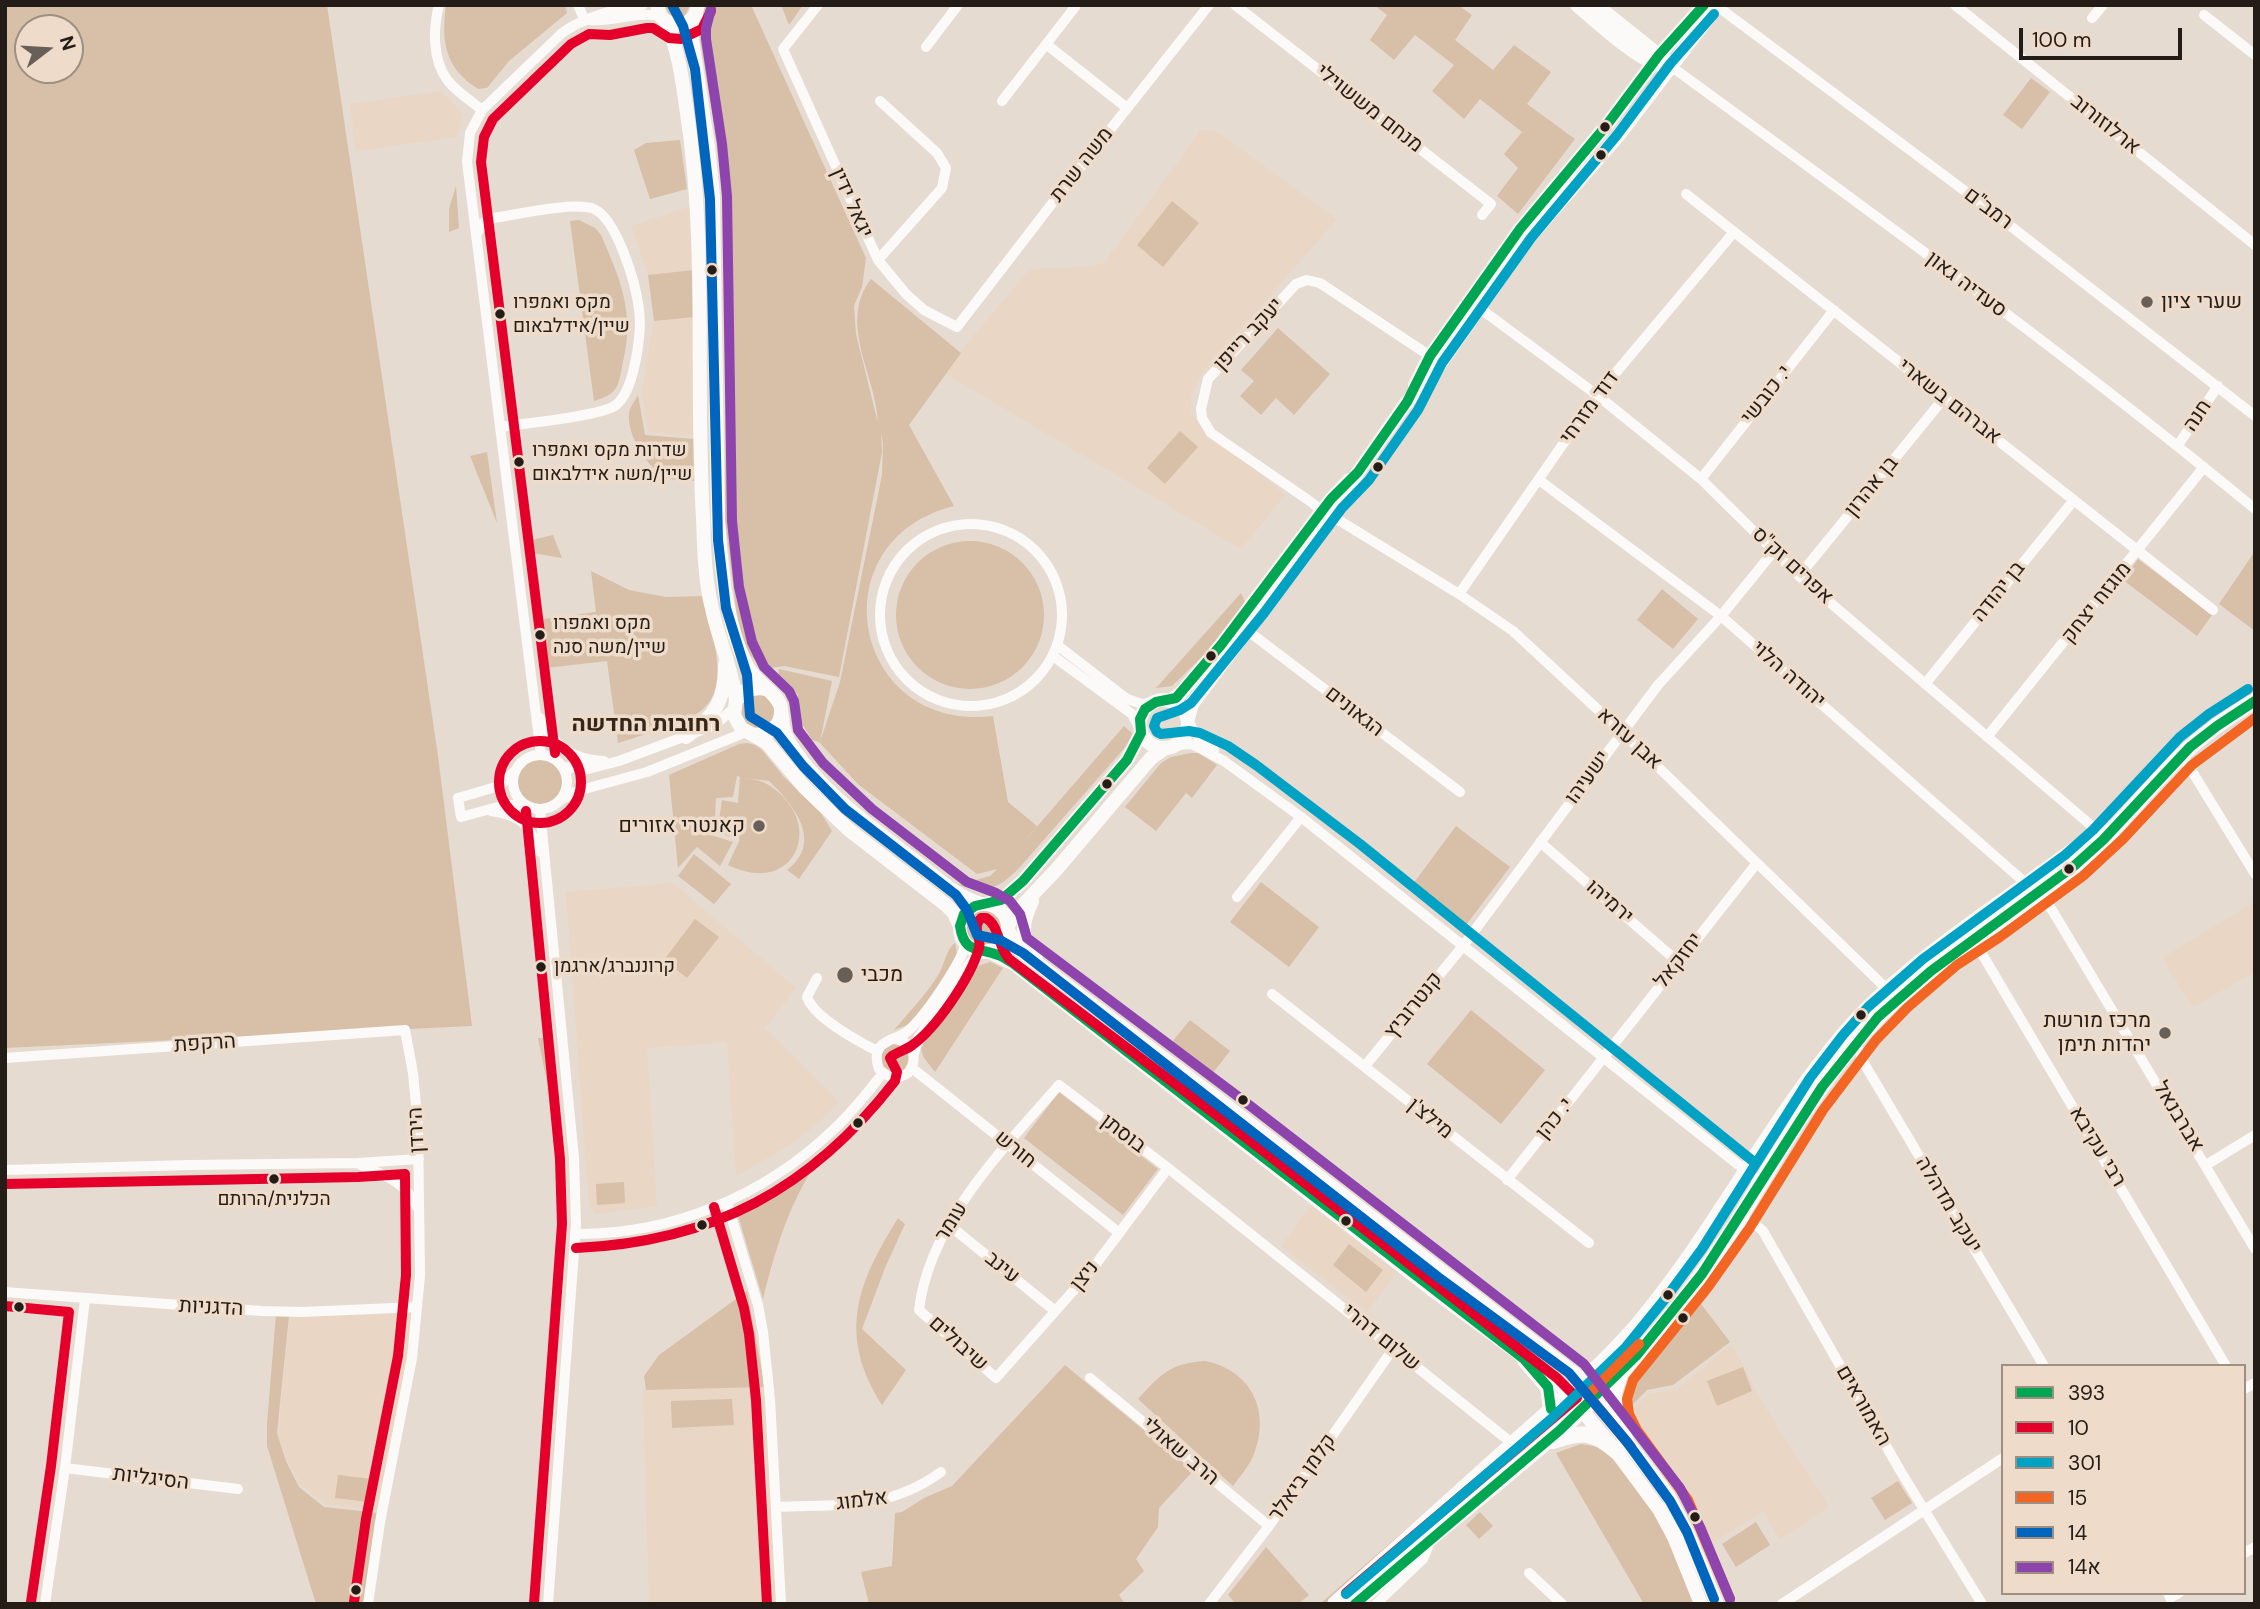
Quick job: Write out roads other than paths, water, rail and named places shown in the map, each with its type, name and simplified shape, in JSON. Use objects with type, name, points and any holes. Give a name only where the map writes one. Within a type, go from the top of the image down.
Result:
[{"type":"main road","points":[[1577,5],[1626,45],[1672,67]]},
{"type":"main road","points":[[1596,5],[1656,60]]},
{"type":"main road","points":[[1407,402],[1430,355],[1520,229],[1656,60],[1704,5]]},
{"type":"main road","points":[[985,951],[999,946],[1016,912],[1035,894],[1151,758],[1185,736],[1192,704],[1248,631],[1327,517],[1342,486],[1357,472],[1407,402],[1435,371],[1526,241],[1618,136],[1717,5]]},
{"type":"main road","points":[[661,14],[679,26],[686,23],[697,10]]},
{"type":"main road","points":[[697,10],[692,26],[692,40],[708,146],[714,219],[718,522],[722,566],[739,647],[752,676],[777,698],[788,742],[824,784],[863,820],[950,888],[965,898],[994,906],[1003,914],[1017,948],[1566,1367],[1595,1400],[1664,1517],[1701,1604]]},
{"type":"main road","points":[[661,14],[675,45],[681,73],[695,177],[702,518],[710,599],[725,676],[718,705],[703,724],[686,737]]},
{"type":"main road","points":[[1626,45],[1635,58],[1641,79]]},
{"type":"main road","points":[[960,926],[964,914],[975,905],[1005,897],[1023,881],[1127,760],[1146,709],[1180,694],[1327,517]]},
{"type":"main road","points":[[721,645],[733,678],[736,722],[767,743],[799,782],[836,818],[954,912],[966,943],[974,950],[985,951],[1014,964],[1524,1359],[1559,1383],[1583,1411],[1658,1480],[1676,1507],[1717,1604]]},
{"type":"main road","points":[[735,704],[746,690],[766,689]]},
{"type":"main road","points":[[1163,701],[1179,704],[1188,720]]},
{"type":"main road","points":[[1335,1604],[1569,1394],[1632,1330],[1669,1286],[1780,1120],[1832,1050],[1940,946],[1970,933],[2096,847],[2182,755],[2255,701]]},
{"type":"main road","points":[[750,734],[762,735],[776,726],[781,711]]},
{"type":"main road","points":[[1140,731],[1150,745],[1170,747]]},
{"type":"main road","points":[[2032,889],[2129,812]]},
{"type":"main road","points":[[1035,894],[1023,922],[1023,935],[1028,947],[1051,972]]},
{"type":"main road","points":[[1355,1604],[1544,1445],[1621,1373],[1679,1303],[1737,1222],[1811,1102],[1892,994]]},
{"type":"main road","points":[[1524,1359],[1548,1387],[1551,1409]]},
{"type":"main road","points":[[1621,1373],[1614,1390],[1613,1406],[1621,1445]]},
{"type":"main road","points":[[1544,1445],[1584,1433],[1621,1445]]},
{"type":"street","points":[[439,5],[435,21],[435,44],[439,62],[449,82],[482,110]]},
{"type":"street","points":[[578,5],[587,20]]},
{"type":"street","points":[[541,755],[467,162],[470,133],[482,110],[562,33],[604,12],[643,5]]},
{"type":"street","name":"יגאל ידין","points":[[818,5],[783,49],[878,260],[924,310],[957,327]]},
{"type":"street","points":[[926,47],[958,5]]},
{"type":"street","name":"משה שרת","points":[[957,327],[1209,5]]},
{"type":"street","name":"מנחם מששוילי","points":[[1235,5],[1491,204],[1482,215]]},
{"type":"street","name":"רמב\"ם","points":[[1717,5],[1977,200],[2255,416]]},
{"type":"street","name":"ארלוזורוב","points":[[1955,5],[2255,245]]},
{"type":"street","points":[[2092,18],[2103,5]]},
{"type":"street","points":[[1002,101],[1075,8]]},
{"type":"street","points":[[587,20],[603,21],[661,14]]},
{"type":"street","points":[[2204,15],[2255,55]]},
{"type":"street","points":[[1046,44],[1127,108]]},
{"type":"street","name":"סעדיה גאון","points":[[1672,67],[2178,445],[2255,509]]},
{"type":"street","points":[[878,260],[942,188],[946,168],[937,153],[880,101]]},
{"type":"street","name":"אברהם בשארי","points":[[1686,194],[2213,610]]},
{"type":"street","points":[[472,203],[482,216],[493,218]]},
{"type":"street","points":[[476,235],[483,223],[493,218],[576,206],[586,206],[603,214],[614,230],[635,288],[640,327],[638,353],[626,391],[618,404],[600,412],[500,427]]},
{"type":"street","name":"דוד מזרחי","points":[[1459,594],[1597,395],[1734,232]]},
{"type":"street","name":"יעקב רייפן","points":[[1327,517],[1210,433],[1202,418],[1201,408],[1208,379],[1296,284],[1307,280],[1320,284],[1430,355]]},
{"type":"street","name":"אפרים זק\"ס","points":[[1478,307],[1597,395],[1701,479],[1799,576],[2100,833]]},
{"type":"street","name":"י. כובשי","points":[[1701,479],[1834,310]]},
{"type":"street","name":"חנה","points":[[2178,445],[2218,386]]},
{"type":"street","name":"בן אהרון","points":[[1799,576],[1944,398]]},
{"type":"street","name":"מוגזח יצחק","points":[[1987,737],[2204,467]]},
{"type":"street","name":"יהודה הלוי","points":[[1539,480],[1721,616],[2032,889]]},
{"type":"street","name":"בן יהודה","points":[[1925,684],[2074,500]]},
{"type":"street","name":"אבן עזרא","points":[[1327,517],[1459,594],[1513,631],[1622,732],[1892,994]]},
{"type":"street","points":[[980,524],[1014,534],[1040,555],[1056,583],[1062,610],[1058,645],[1053,656],[1041,674],[1026,689],[994,704],[958,706],[925,695],[899,671],[883,640],[880,604],[891,570],[914,543],[945,527],[980,524]]},
{"type":"street","name":"ישעיהו","points":[[1463,946],[1622,732],[1773,552]]},
{"type":"street","name":"הגאונים","points":[[1248,631],[1460,792]]},
{"type":"street","points":[[1058,645],[1127,699],[1142,704],[1163,701]]},
{"type":"street","points":[[1053,656],[1132,714],[1140,731]]},
{"type":"street","points":[[534,698],[545,728],[567,751],[588,760],[619,761]]},
{"type":"street","points":[[735,704],[715,725],[619,761],[581,769],[562,766],[541,755],[532,756],[499,786],[458,798],[461,817],[505,805],[526,805],[540,810],[555,805],[577,791],[647,772],[750,734]]},
{"type":"street","points":[[1188,720],[1194,732],[1224,761],[1301,817],[1745,1173],[1760,1182]]},
{"type":"street","points":[[1170,747],[1192,744],[1224,761]]},
{"type":"street","points":[[2182,755],[2255,874]]},
{"type":"street","points":[[562,766],[567,783],[562,799]]},
{"type":"street","points":[[517,768],[513,784],[520,800],[526,805]]},
{"type":"street","points":[[487,810],[507,813],[523,822],[536,841],[547,876]]},
{"type":"street","points":[[540,810],[574,1158],[575,1234],[548,1604]]},
{"type":"street","points":[[1237,897],[1301,817]]},
{"type":"street","name":"ירמיהו","points":[[1540,842],[1678,962]]},
{"type":"street","name":"יחזקאל","points":[[1603,1059],[1757,863]]},
{"type":"street","name":"אברבנאל","points":[[2032,889],[2061,922],[2255,1249]]},
{"type":"street","name":"רבי עקיבא","points":[[1970,933],[2225,1364]]},
{"type":"street","points":[[966,943],[956,967],[913,1026],[895,1039],[884,1043],[877,1051],[876,1062],[883,1073],[896,1078],[908,1073],[912,1068],[918,1038],[972,960],[985,951]]},
{"type":"street","name":"קנטרוביץ","points":[[1365,1066],[1463,946]]},
{"type":"street","points":[[817,978],[807,997],[811,1007],[877,1051]]},
{"type":"street","name":"מילצ'ן","points":[[1272,993],[1589,1243]]},
{"type":"street","name":"הרקפת","points":[[5,1058],[405,1030]]},
{"type":"street","name":"הירדן","points":[[368,1604],[380,1522],[411,1368],[420,1276],[419,1159],[412,1073],[405,1030]]},
{"type":"street","points":[[895,1039],[907,1044],[914,1055]]},
{"type":"street","name":"יעקב מדהלה","points":[[1855,1042],[1860,1056],[2043,1364]]},
{"type":"street","name":"י. כהן","points":[[1507,1180],[1603,1059]]},
{"type":"street","name":"חורש","points":[[912,1068],[1118,1232]]},
{"type":"street","points":[[575,1234],[631,1230],[677,1219],[727,1203],[764,1184],[825,1138],[883,1073]]},
{"type":"street","name":"בוסתן","points":[[1008,1144],[1059,1085],[1248,1233]]},
{"type":"street","points":[[2206,1165],[2255,1135]]},
{"type":"street","name":"עומר","points":[[919,1310],[929,1264],[949,1225],[1008,1144]]},
{"type":"street","points":[[5,1170],[189,1164],[358,1163],[419,1159]]},
{"type":"street","points":[[358,1163],[398,1182],[411,1195],[419,1213]]},
{"type":"street","name":"ניצן","points":[[996,1378],[1090,1272],[1168,1168]]},
{"type":"street","points":[[727,1203],[758,1305],[763,1332],[770,1399],[781,1604]]},
{"type":"street","name":"האמוראים","points":[[1737,1222],[1754,1223],[1763,1231],[1982,1604]]},
{"type":"street","name":"עינב","points":[[949,1225],[1055,1311]]},
{"type":"street","name":"שלום דהרי","points":[[1248,1233],[1513,1444]]},
{"type":"street","name":"הדגניות","points":[[5,1292],[262,1311],[417,1307]]},
{"type":"street","points":[[45,1604],[65,1468],[85,1299]]},
{"type":"street","name":"שיבולים","points":[[919,1310],[996,1378]]},
{"type":"street","name":"קלמן ביאלר","points":[[1209,1604],[1269,1526],[1393,1349]]},
{"type":"street","name":"הרב שאולי","points":[[1090,1378],[1269,1526]]},
{"type":"street","points":[[1782,1604],[2001,1459]]},
{"type":"street","name":"הסיגליות","points":[[65,1468],[238,1489]]},
{"type":"street","name":"אלמוג","points":[[776,1507],[879,1501],[914,1490],[941,1472]]},
{"type":"street","points":[[1376,1604],[1423,1559],[1433,1536]]},
{"type":"street","points":[[1529,1573],[1562,1604]]},
{"type":"place","name":"שערי ציון","points":[[2147,302]]},
{"type":"place","name":"מקס ואמפרו שיין/אידלבאום","points":[[500,314]]},
{"type":"place","name":"שדרות מקס ואמפרו שיין/משה אידלבאום","points":[[519,462]]},
{"type":"place","name":"מקס ואמפרו שיין/משה סנה","points":[[540,635]]},
{"type":"place","name":"קאנטרי אזורים","points":[[759,826]]},
{"type":"place","name":"קרוננברג/ארגמן","points":[[541,967]]},
{"type":"place","name":"מכבי","points":[[845,975]]},
{"type":"place","name":"מרכז מורשת יהדות תימן","points":[[2165,1033]]},
{"type":"place","name":"הכלנית/הרותם","points":[[274,1179]]},
{"type":"district","name":"רחובות החדשה","points":[[646,725]]}]
